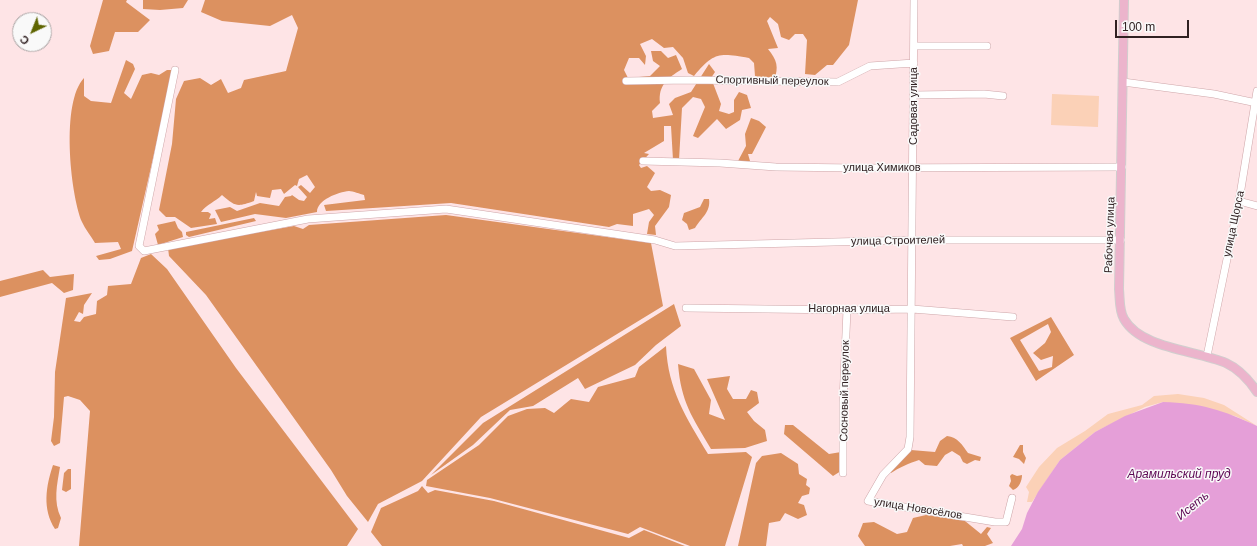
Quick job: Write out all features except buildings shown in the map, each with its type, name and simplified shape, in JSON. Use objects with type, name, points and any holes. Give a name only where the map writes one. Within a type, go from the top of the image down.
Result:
[{"type":"main road","name":"Рабочая улица","points":[[1124,0],[1119,289],[1121,312],[1124,320],[1135,333],[1155,342],[1207,356],[1227,364],[1242,374],[1256,388]]},
{"type":"street","name":"Садовая улица","points":[[912,309],[914,0]]},
{"type":"street","points":[[914,46],[987,46]]},
{"type":"street","name":"Спортивный переулок","points":[[626,81],[689,80],[838,82],[870,66],[914,63]]},
{"type":"street","name":"улица Строителей","points":[[175,70],[139,246],[144,251],[308,219],[446,209],[655,240],[676,246],[913,240],[1121,240]]},
{"type":"street","points":[[1123,82],[1214,94],[1256,102]]},
{"type":"street","name":"улица Щорса","points":[[1207,356],[1239,201],[1257,91]]},
{"type":"street","points":[[914,94],[984,94],[1003,96]]},
{"type":"street","name":"улица Химиков","points":[[643,161],[720,163],[776,167],[1122,167]]},
{"type":"street","points":[[1239,201],[1257,206]]},
{"type":"street","name":"Нагорная улица","points":[[686,308],[847,310],[912,309],[1013,317]]},
{"type":"street","name":"улица Новосёлов","points":[[912,309],[910,437],[908,449],[882,475],[868,501],[995,522],[1006,522],[1012,498]]},
{"type":"street","name":"Сосновый переулок","points":[[842,472],[847,310]]},
{"type":"shaded area","points":[[103,0],[127,0],[126,2],[150,20],[138,32],[115,32],[109,51],[93,54],[90,46]]},
{"type":"shaded area","points":[[143,0],[188,0],[183,8],[160,10],[143,9]]},
{"type":"shaded area","points":[[205,0],[858,0],[849,45],[833,65],[827,65],[815,75],[805,74],[807,40],[803,34],[795,34],[789,40],[781,37],[778,24],[770,17],[767,21],[778,48],[768,49],[775,60],[777,67],[774,80],[755,76],[754,63],[749,58],[731,55],[712,58],[694,76],[688,73],[683,58],[673,47],[664,48],[652,39],[640,44],[646,56],[645,65],[639,58],[629,58],[624,70],[628,78],[650,76],[660,66],[653,61],[651,51],[661,51],[668,58],[676,55],[682,69],[668,79],[662,87],[660,103],[652,111],[653,118],[673,115],[669,104],[675,98],[691,92],[709,64],[715,72],[711,78],[721,104],[719,111],[729,114],[734,112],[734,100],[739,92],[747,95],[751,108],[742,110],[740,120],[726,129],[717,119],[698,138],[693,136],[705,107],[701,99],[693,97],[682,108],[679,160],[673,160],[671,126],[664,126],[664,141],[644,153],[649,154],[639,165],[641,168],[647,166],[655,173],[647,187],[651,191],[660,190],[671,195],[669,207],[655,226],[656,235],[647,234],[649,222],[654,215],[649,209],[633,214],[633,226],[617,224],[609,227],[451,203],[326,211],[324,205],[365,200],[364,195],[349,191],[339,193],[324,200],[320,204],[317,212],[286,218],[255,214],[221,222],[215,210],[230,207],[237,211],[260,203],[279,206],[285,197],[292,195],[299,200],[304,201],[307,197],[298,187],[301,185],[310,193],[315,187],[307,175],[299,179],[297,186],[295,185],[284,194],[281,189],[272,190],[270,198],[257,196],[256,192],[254,201],[237,205],[222,195],[201,212],[208,212],[211,214],[209,219],[215,218],[217,224],[191,228],[175,217],[166,217],[159,210],[172,144],[176,99],[184,81],[200,78],[211,85],[221,79],[228,93],[241,88],[244,80],[286,71],[298,28],[292,15],[270,26],[222,21],[201,12]]},
{"type":"shaded area","points":[[126,60],[133,64],[135,69],[124,93],[131,99],[142,75],[151,73],[159,75],[167,70],[173,70],[132,251],[110,259],[99,260],[96,256],[121,249],[118,242],[95,243],[82,222],[74,190],[71,170],[70,126],[72,106],[77,90],[84,78],[84,96],[91,101],[111,103]]},
{"type":"shaded area","points":[[1052,94],[1099,96],[1098,127],[1051,125]]},
{"type":"shaded area","points":[[751,118],[759,121],[766,127],[752,154],[748,154],[750,161],[743,167],[738,161],[746,146],[745,134]]},
{"type":"shaded area","points":[[704,199],[709,199],[707,211],[695,228],[689,230],[687,224],[682,220],[684,213],[700,207]]},
{"type":"shaded area","points":[[446,215],[651,243],[663,306],[481,417],[422,481],[378,504],[368,522],[347,496],[331,470],[206,295],[169,256],[168,248],[294,226],[303,229],[309,225]]},
{"type":"shaded area","points":[[254,218],[256,221],[189,237],[186,235],[186,232]]},
{"type":"shaded area","points":[[175,221],[178,228],[182,232],[183,237],[158,245],[155,234],[159,230],[157,225]]},
{"type":"shaded area","points":[[151,254],[167,269],[236,368],[358,529],[347,546],[79,546],[90,411],[80,400],[68,396],[64,397],[60,443],[54,446],[51,441],[54,417],[55,372],[66,298],[92,293],[84,305],[83,314],[79,312],[74,321],[80,322],[84,317],[96,314],[97,301],[107,295],[108,286],[131,284],[141,258]]},
{"type":"shaded area","points":[[43,270],[50,277],[74,274],[73,290],[64,293],[52,283],[0,297],[0,281]]},
{"type":"shaded area","points":[[674,304],[681,326],[656,345],[635,365],[585,389],[578,378],[533,406],[510,410],[473,445],[431,475],[483,423]]},
{"type":"shaded area","points":[[1051,317],[1074,355],[1036,381],[1010,338]],"holes":[[[1048,324],[1051,332],[1045,343],[1033,353],[1041,360],[1053,356],[1052,367],[1039,371],[1020,340]]]},
{"type":"shaded area","points":[[666,346],[667,362],[674,390],[692,428],[708,454],[746,452],[752,457],[725,546],[690,546],[640,527],[628,534],[490,498],[426,486],[427,480],[479,445],[508,416],[527,409],[545,408],[554,413],[571,399],[589,402],[598,387],[635,377],[639,367]]},
{"type":"shaded area","points":[[678,364],[694,369],[711,400],[709,414],[725,420],[707,379],[730,376],[727,389],[733,399],[746,399],[751,390],[757,392],[759,403],[747,412],[754,421],[765,430],[767,441],[745,448],[711,449],[688,409],[682,389]]},
{"type":"shaded area","points":[[1178,394],[1204,398],[1224,405],[1257,426],[1235,416],[1163,402],[1145,407],[1095,432],[1060,460],[1032,502],[1027,502],[1029,492],[1026,487],[1039,467],[1057,448],[1085,431],[1108,414],[1142,405],[1154,396]]},
{"type":"shaded area","points":[[785,425],[793,425],[829,454],[841,452],[841,471],[833,476],[784,434]]},
{"type":"shaded area","points":[[947,436],[954,438],[962,444],[968,453],[981,457],[980,461],[975,460],[967,464],[963,462],[960,456],[952,451],[945,455],[937,466],[925,465],[919,460],[891,473],[889,471],[911,450],[935,452],[940,441]]},
{"type":"shaded area","points":[[1020,445],[1023,445],[1023,452],[1026,458],[1024,464],[1019,459],[1013,457]]},
{"type":"shaded area","points":[[781,453],[798,464],[799,474],[807,479],[806,485],[810,488],[809,494],[802,496],[798,503],[804,505],[807,515],[798,519],[785,513],[780,521],[769,523],[766,546],[738,546],[756,463],[762,456]]},
{"type":"shaded area","points":[[53,465],[60,467],[56,499],[61,518],[58,528],[55,529],[48,514],[46,497]]},
{"type":"shaded area","points":[[68,469],[71,469],[71,489],[66,492],[62,490],[64,473]]},
{"type":"shaded area","points":[[1012,474],[1017,476],[1022,475],[1020,484],[1013,490],[1009,486],[1011,481],[1010,476]]},
{"type":"shaded area","points":[[422,486],[428,493],[435,490],[494,501],[629,538],[644,530],[685,546],[382,546],[371,532],[381,508],[418,491]]},
{"type":"shaded area","points":[[926,515],[965,521],[981,534],[987,527],[991,528],[987,534],[993,543],[985,546],[963,546],[962,544],[950,546],[865,546],[858,536],[863,523],[874,522],[897,534],[907,532],[913,518]]},
{"type":"water","name":"Арамильский пруд","points":[[1163,402],[1212,408],[1257,426],[1257,546],[1011,546],[1022,529],[1027,513],[1038,492],[1060,460],[1095,432],[1125,416]]},
{"type":"water label","name":"Исеть","points":[[1193,506]]}]
